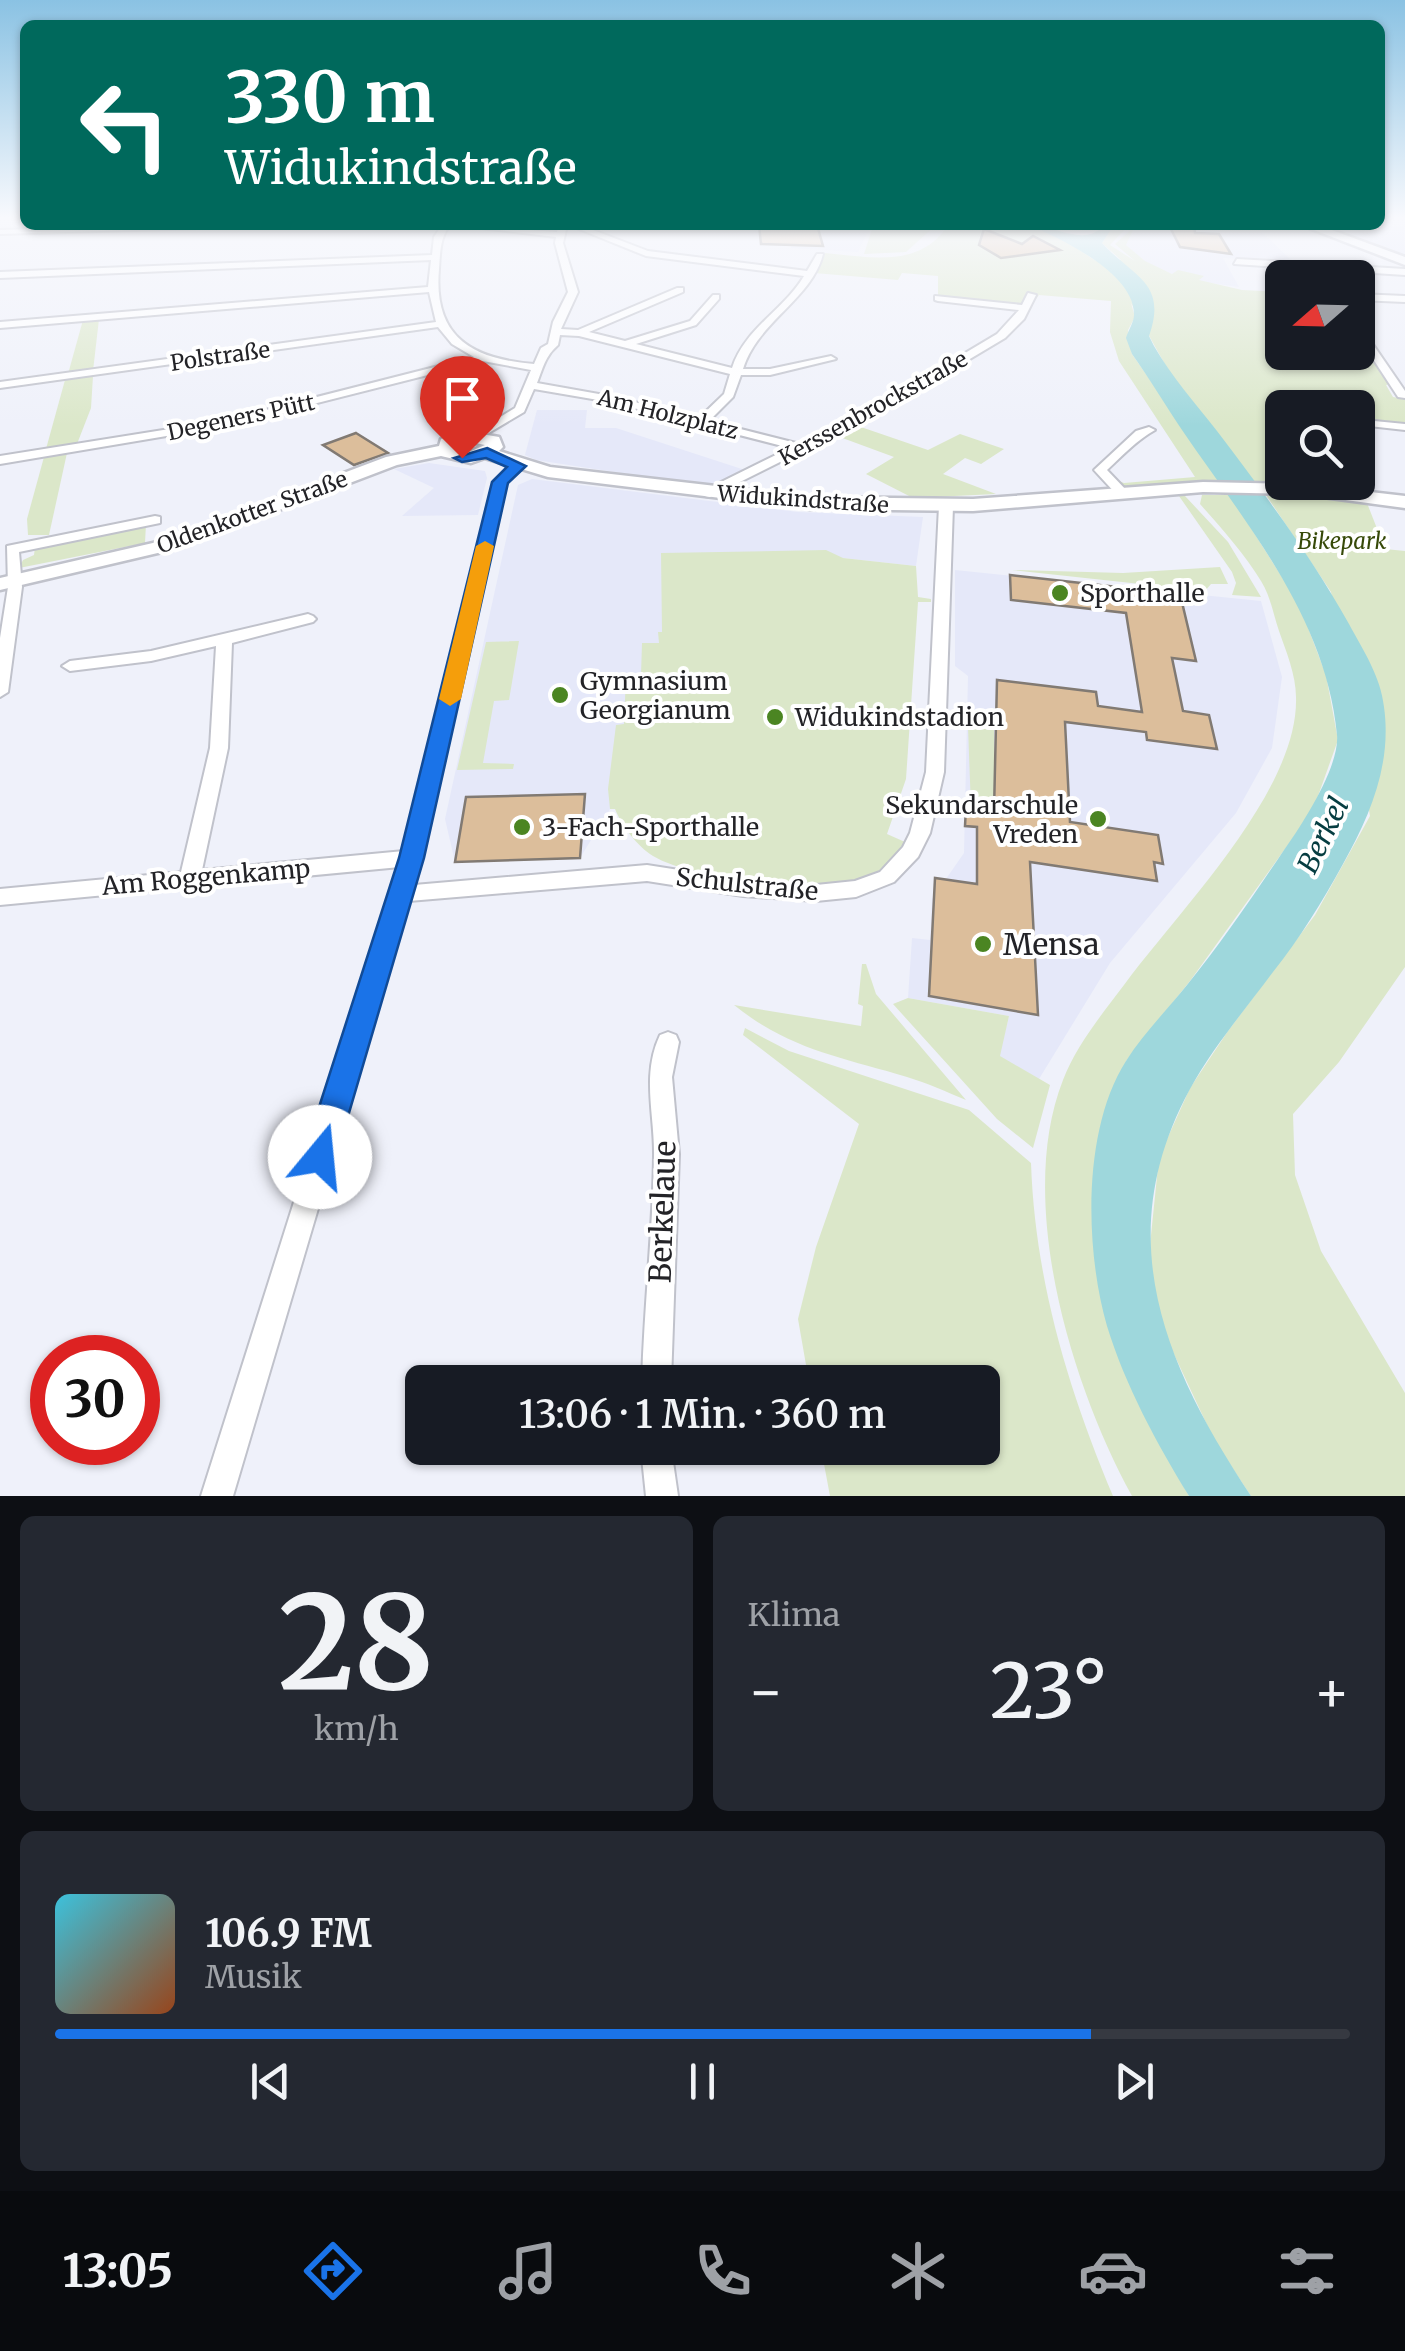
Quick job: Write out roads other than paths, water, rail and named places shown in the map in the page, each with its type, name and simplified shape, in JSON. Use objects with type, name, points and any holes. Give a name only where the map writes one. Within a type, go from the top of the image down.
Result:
[{"type":"street","points":[[445,450],[452,440],[478,436],[520,410],[545,350],[553,345],[558,322],[573,292],[571,287]]},
{"type":"street","points":[[702,421],[728,395],[734,372],[764,325],[801,287]]},
{"type":"street","points":[[0,325],[432,289],[439,324],[480,359],[505,366],[540,368]]},
{"type":"street","points":[[578,333],[680,290]]},
{"type":"street","name":"Kerssenbrockstraße","points":[[710,493],[803,448],[1001,336],[1021,317],[1031,295]]},
{"type":"street","points":[[623,345],[693,323],[716,297]]},
{"type":"street","points":[[938,298],[1024,308]]},
{"type":"street","points":[[1375,298],[1405,299]]},
{"type":"street","name":"Polstraße","points":[[0,385],[439,324]]},
{"type":"street","points":[[558,332],[578,333],[734,372],[770,372],[831,358]]},
{"type":"street","points":[[1375,354],[1402,395]]},
{"type":"street","name":"Degeners Pütt","points":[[0,460],[226,423],[480,359]]},
{"type":"street","name":"Am Holzplatz","points":[[533,386],[702,421],[803,448]]},
{"type":"street","points":[[1375,424],[1405,427]]},
{"type":"street","points":[[1123,493],[1103,474],[1102,467],[1140,433],[1149,430]]},
{"type":"street","points":[[478,436],[493,441],[494,447],[487,453]]},
{"type":"street","name":"Widukindstraße","points":[[445,450],[462,458],[487,453],[518,466],[810,503],[946,506],[1203,488],[1272,488],[1405,502]]},
{"type":"street","name":"Oldenkotter Straße","points":[[155,520],[12,549],[6,582],[172,544],[382,464],[445,450]]},
{"type":"street","points":[[217,1496],[412,858],[500,482],[518,466]]},
{"type":"street","name":"Schulstraße","points":[[400,894],[647,873],[743,888],[816,894],[856,889],[887,876],[910,852],[920,833],[935,772],[939,597],[946,506]]},
{"type":"street","points":[[0,691],[15,587],[6,582]]},
{"type":"street","points":[[70,666],[152,656],[308,619]]},
{"type":"street","points":[[190,878],[219,748],[224,640]]},
{"type":"street","name":"Am Roggenkamp","points":[[0,897],[412,858]]},
{"type":"street","name":"Berkelaue","points":[[657,1365],[667,1154],[660,1077],[668,1042]]},
{"type":"street","points":[[658,1465],[662,1496]]},
{"type":"water","name":"Berkel","points":[[1124,287],[1147,287],[1154,303],[1149,336],[1154,346],[1319,574],[1375,674],[1386,728],[1382,769],[1362,827],[1301,933],[1190,1089],[1166,1144],[1153,1197],[1151,1249],[1158,1300],[1173,1349],[1194,1399],[1251,1496],[1189,1496],[1132,1392],[1107,1326],[1094,1262],[1095,1155],[1101,1121],[1126,1061],[1225,936],[1292,839],[1333,763],[1337,735],[1330,692],[1300,611],[1256,537],[1132,354],[1126,338],[1134,315]]},
{"type":"place","name":"Sporthalle","points":[[1060,593]]},
{"type":"place","name":"Gymnasium Georgianum","points":[[560,695]]},
{"type":"place","name":"Widukindstadion","points":[[775,717]]},
{"type":"place","name":"Sekundarschule Vreden","points":[[1098,819]]},
{"type":"place","name":"3-Fach-Sporthalle","points":[[522,827]]},
{"type":"place","name":"Mensa","points":[[983,944]]},
{"type":"park label","name":"Bikepark","points":[[1342,541]]}]
